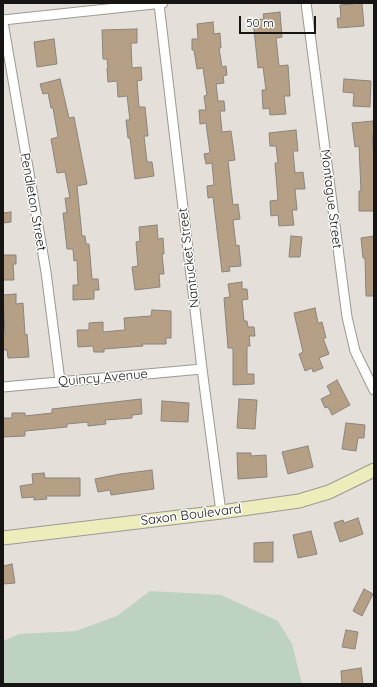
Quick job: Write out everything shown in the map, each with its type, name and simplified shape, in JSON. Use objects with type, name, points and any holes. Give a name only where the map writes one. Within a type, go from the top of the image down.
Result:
[{"type":"main road","name":"Saxon Boulevard","points":[[3,538],[221,512],[299,501],[329,492],[374,470]]},
{"type":"street","points":[[3,21],[163,3]]},
{"type":"street","name":"Montague Street","points":[[306,3],[347,317],[355,351],[374,390]]},
{"type":"street","name":"Nantucket Street","points":[[159,4],[202,369],[221,512]]},
{"type":"street","name":"Pendleton Street","points":[[3,21],[46,272],[60,381]]},
{"type":"street","name":"Quincy Avenue","points":[[3,387],[202,369]]},
{"type":"green space","points":[[150,591],[221,595],[278,621],[292,644],[302,684],[3,684],[3,641],[19,634],[76,631],[117,616]]},
{"type":"building","points":[[362,3],[364,26],[338,28],[337,18],[341,18],[340,5]]},
{"type":"building","points":[[280,12],[282,37],[276,38],[279,66],[288,65],[290,96],[284,96],[286,114],[270,115],[269,108],[263,109],[262,90],[266,90],[263,67],[258,68],[253,20],[264,19],[263,14]]},
{"type":"building","points":[[213,22],[214,34],[220,33],[221,48],[219,48],[222,67],[226,66],[227,75],[223,76],[224,83],[216,84],[218,101],[224,101],[225,111],[220,111],[222,132],[231,131],[235,160],[228,161],[233,205],[238,204],[240,219],[233,220],[236,246],[239,245],[241,266],[229,267],[230,271],[222,272],[213,197],[208,198],[207,186],[214,185],[212,163],[206,164],[204,154],[210,153],[206,123],[200,124],[199,110],[206,110],[204,96],[207,95],[203,68],[197,69],[194,50],[192,50],[192,39],[198,39],[197,24]]},
{"type":"building","points":[[137,29],[137,43],[131,43],[132,68],[141,67],[142,80],[137,81],[139,107],[145,107],[148,136],[144,136],[147,162],[152,162],[154,176],[135,179],[130,138],[128,138],[126,120],[130,120],[127,96],[118,97],[117,81],[108,82],[107,59],[103,59],[102,30]]},
{"type":"building","points":[[54,39],[57,64],[37,67],[34,42]]},
{"type":"building","points":[[60,79],[69,118],[74,117],[87,184],[77,186],[82,236],[85,236],[86,244],[89,244],[92,279],[98,279],[99,290],[94,290],[94,299],[73,300],[73,285],[78,285],[77,260],[74,261],[73,249],[67,249],[63,213],[67,213],[65,198],[70,198],[65,172],[57,173],[51,139],[58,137],[53,108],[51,108],[48,93],[43,94],[40,84]]},
{"type":"building","points":[[344,79],[371,81],[370,107],[353,106],[354,93],[343,92]]},
{"type":"building","points":[[373,121],[374,211],[359,211],[359,191],[361,191],[359,146],[355,147],[352,123]]},
{"type":"building","points":[[296,130],[298,151],[293,151],[295,173],[303,172],[305,189],[295,189],[297,210],[292,210],[294,225],[279,226],[278,215],[271,216],[270,201],[278,200],[275,163],[278,163],[276,146],[270,146],[269,133]]},
{"type":"building","points":[[11,212],[11,222],[3,223],[3,213]]},
{"type":"building","points":[[157,225],[158,239],[163,238],[164,254],[162,254],[164,274],[159,274],[160,287],[135,290],[132,267],[138,266],[136,242],[140,241],[139,227]]},
{"type":"building","points":[[291,236],[302,237],[300,257],[289,257]]},
{"type":"building","points":[[374,236],[374,296],[366,296],[365,258],[363,258],[361,238]]},
{"type":"building","points":[[3,255],[16,255],[16,264],[13,264],[14,280],[3,280]]},
{"type":"building","points":[[242,282],[242,289],[247,289],[248,299],[242,300],[244,321],[247,321],[248,327],[254,327],[255,336],[249,336],[250,346],[247,346],[247,374],[254,374],[254,384],[233,385],[233,348],[228,348],[224,298],[230,297],[228,284]]},
{"type":"building","points":[[16,294],[16,304],[23,303],[25,335],[27,334],[29,357],[8,358],[7,350],[3,350],[3,337],[5,336],[3,295]]},
{"type":"building","points":[[315,308],[318,323],[322,322],[326,338],[323,338],[329,354],[319,358],[323,368],[313,372],[312,368],[305,371],[299,354],[303,352],[294,313]]},
{"type":"building","points":[[152,310],[171,311],[171,338],[166,338],[166,344],[142,344],[143,346],[104,349],[104,352],[94,352],[93,346],[78,347],[77,330],[89,330],[89,323],[103,322],[103,332],[125,330],[124,318],[151,316]]},
{"type":"building","points":[[337,380],[350,405],[332,415],[328,407],[325,408],[321,399],[331,394],[327,386]]},
{"type":"building","points":[[141,399],[142,414],[132,415],[132,418],[105,420],[106,424],[88,426],[88,422],[67,424],[67,427],[25,431],[25,436],[3,437],[3,418],[12,418],[12,413],[25,413],[25,416],[52,413],[52,409]]},
{"type":"building","points":[[239,399],[257,400],[255,429],[237,428]]},
{"type":"building","points":[[162,401],[189,403],[188,422],[161,421]]},
{"type":"building","points":[[346,423],[365,425],[364,438],[358,438],[356,451],[342,449]]},
{"type":"building","points":[[308,446],[313,467],[288,474],[282,452]]},
{"type":"building","points":[[237,453],[251,453],[251,456],[266,455],[267,477],[238,479]]},
{"type":"building","points":[[152,470],[154,489],[111,495],[110,490],[98,492],[95,479]]},
{"type":"building","points":[[44,473],[45,478],[80,478],[80,496],[46,496],[47,499],[34,500],[34,497],[22,498],[20,486],[33,484],[32,474]]},
{"type":"building","points":[[358,518],[363,534],[340,542],[334,523],[343,520],[344,523]]},
{"type":"building","points":[[311,531],[317,554],[298,558],[293,535]]},
{"type":"building","points":[[273,542],[273,562],[254,562],[254,543]]},
{"type":"building","points":[[12,564],[15,583],[3,584],[3,566]]},
{"type":"building","points":[[364,589],[373,594],[362,616],[353,611]]},
{"type":"building","points":[[346,630],[358,632],[355,649],[342,647]]},
{"type":"building","points":[[361,668],[363,684],[342,684],[341,671]]}]
